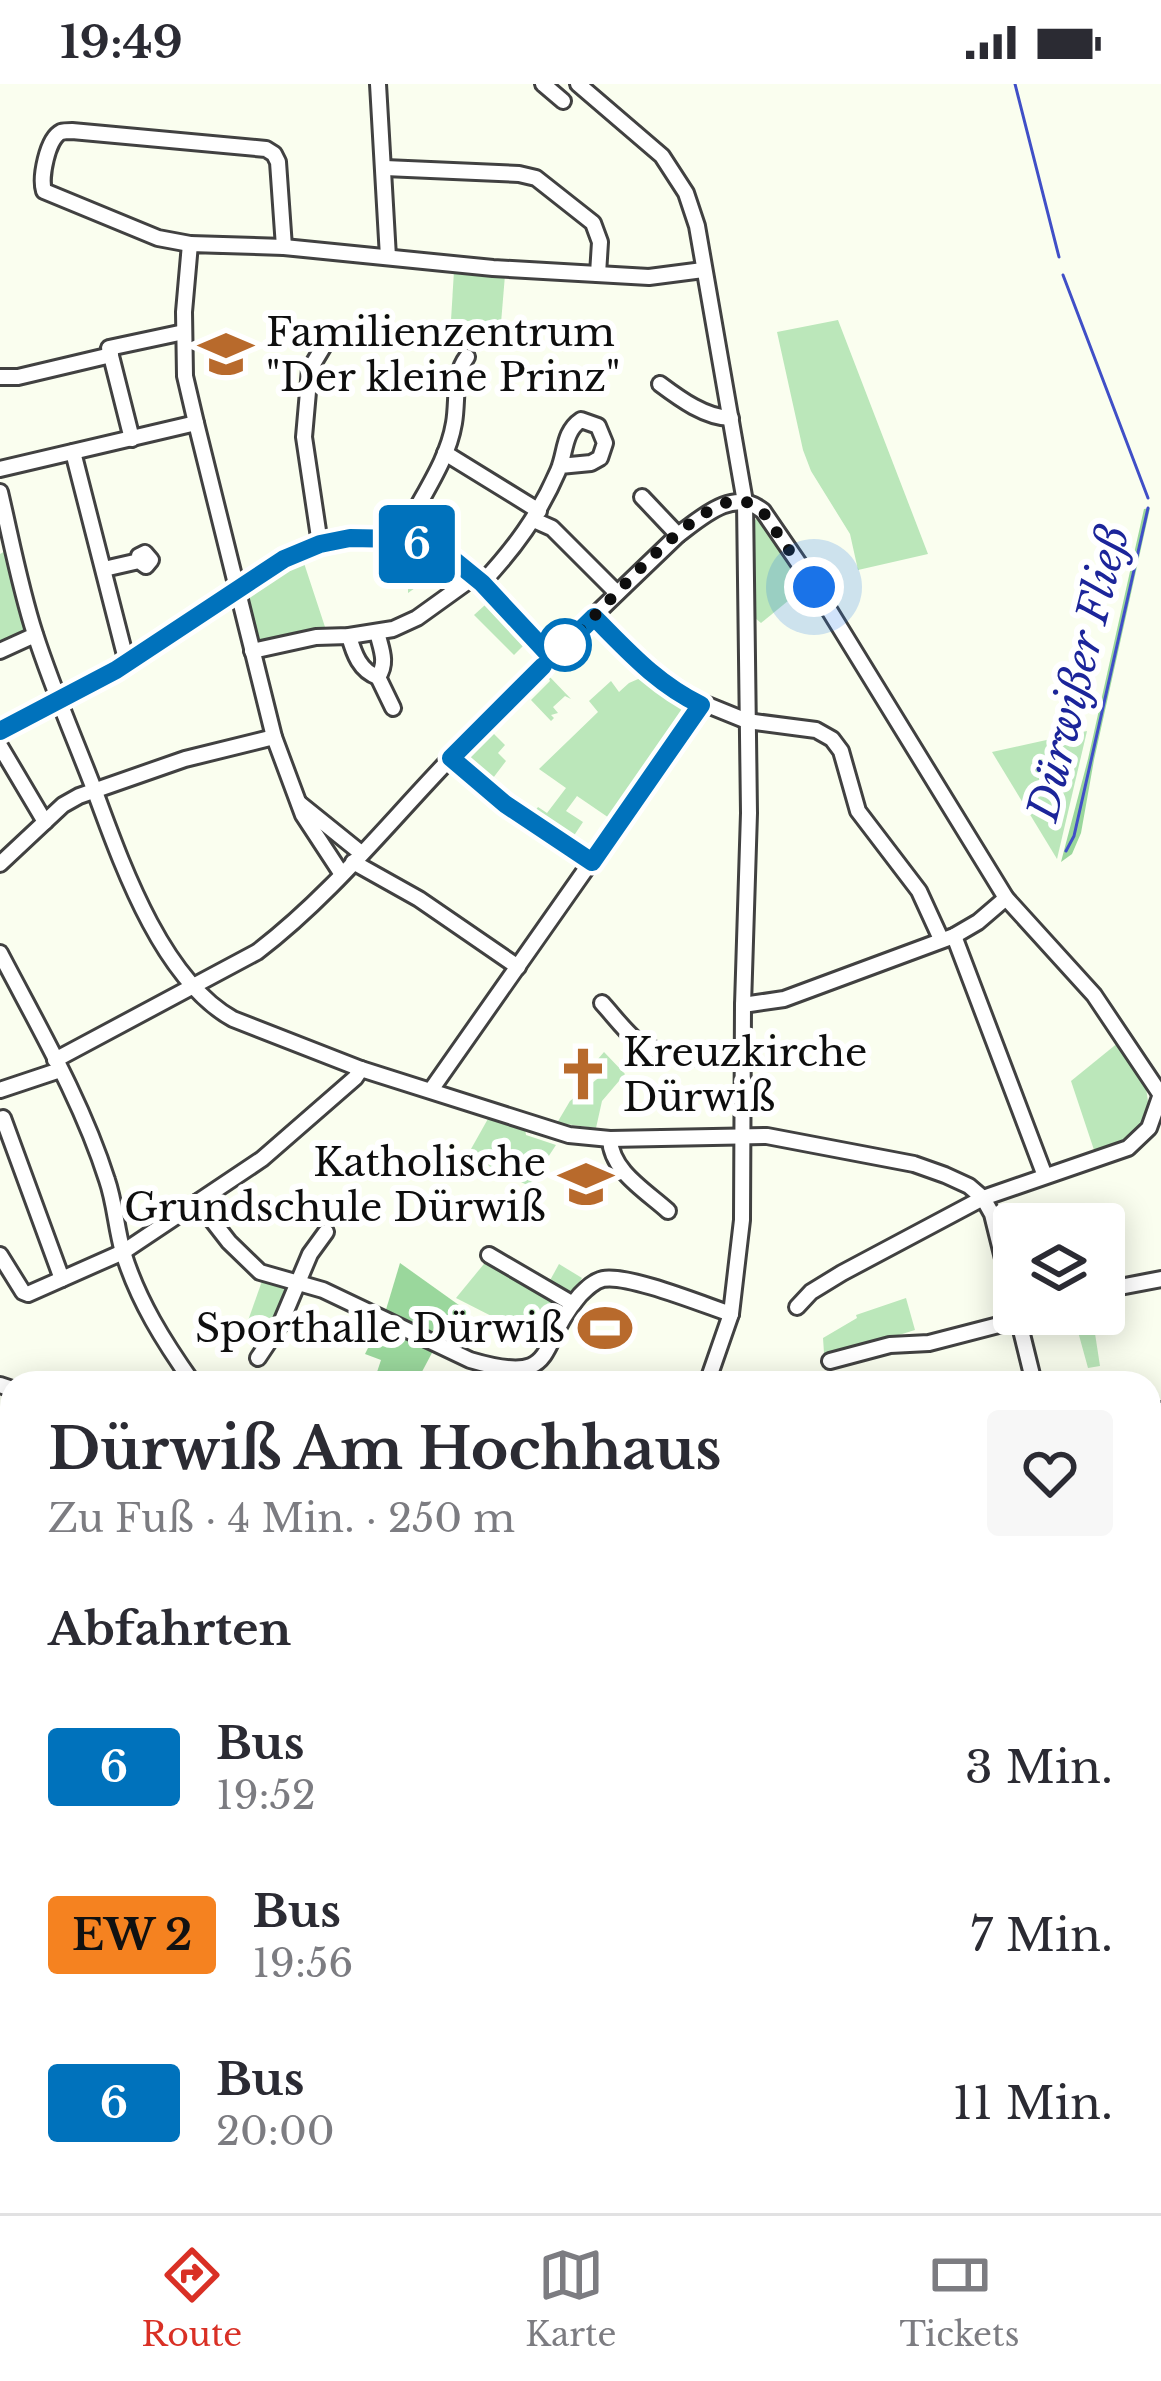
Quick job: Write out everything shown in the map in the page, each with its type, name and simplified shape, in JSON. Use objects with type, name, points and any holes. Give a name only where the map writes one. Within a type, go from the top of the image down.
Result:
[{"type":"street","points":[[379,84],[388,257]]},
{"type":"street","points":[[543,84],[563,101]]},
{"type":"street","points":[[578,84],[662,156],[686,194],[697,226],[745,502],[749,813],[742,1005],[742,1220],[731,1314],[711,1371]]},
{"type":"street","points":[[284,247],[278,162],[266,149],[72,131],[61,132],[51,142],[40,183],[44,191],[158,238],[493,268],[649,277],[703,270]]},
{"type":"street","points":[[385,168],[536,178],[593,223],[599,242],[598,274]]},
{"type":"street","points":[[190,244],[185,376],[274,737],[303,815],[359,868],[419,899],[518,967]]},
{"type":"street","points":[[0,377],[18,377],[184,332]]},
{"type":"street","points":[[320,544],[304,437],[310,369],[328,339]]},
{"type":"street","points":[[110,351],[132,439]]},
{"type":"street","points":[[401,539],[446,453],[455,418],[458,368],[467,357]]},
{"type":"street","points":[[660,384],[718,418],[731,418]]},
{"type":"street","points":[[0,470],[196,423]]},
{"type":"street","points":[[73,452],[127,663]]},
{"type":"street","points":[[446,453],[551,528],[617,593]]},
{"type":"street","points":[[252,651],[393,629],[417,618],[478,580],[536,516],[560,466]]},
{"type":"street","points":[[642,497],[678,535]]},
{"type":"street","points":[[1,501],[35,635],[131,886],[192,988],[214,1008],[361,1069],[569,1135],[610,1139],[767,1136],[914,1163],[969,1186],[983,1198],[993,1218]]},
{"type":"street","points":[[0,1090],[57,1065],[271,942],[306,913],[451,758],[678,535],[728,502],[754,504],[814,587],[1006,898],[1094,995],[1161,1094],[1149,1128],[1128,1148],[983,1198],[811,1292],[797,1307]]},
{"type":"street","points":[[0,731],[127,663],[284,559],[320,544],[366,536],[401,539],[455,561],[552,658]]},
{"type":"street","points":[[104,569],[139,562]]},
{"type":"street","points":[[594,617],[673,691],[747,721],[816,730],[832,739],[841,751],[858,811],[920,891],[947,938],[1045,1176]]},
{"type":"street","points":[[377,632],[385,660],[379,677]]},
{"type":"street","points":[[0,651],[35,635]]},
{"type":"street","points":[[349,636],[363,670],[379,677],[393,708]]},
{"type":"street","points":[[431,1090],[701,705]]},
{"type":"street","points":[[0,864],[63,805],[94,790],[185,759],[274,737]]},
{"type":"street","points":[[0,746],[45,822]]},
{"type":"street","points":[[451,758],[505,804],[592,862]]},
{"type":"street","points":[[299,803],[352,862]]},
{"type":"street","points":[[742,1005],[784,999],[947,938],[978,922],[1006,898]]},
{"type":"street","points":[[0,952],[107,1179],[123,1252],[149,1316],[185,1371]]},
{"type":"street","points":[[602,1003],[647,1046],[696,1059],[743,1060]]},
{"type":"street","points":[[0,1255],[23,1292],[31,1293],[123,1252],[262,1159],[361,1069]]},
{"type":"street","points":[[3,1118],[62,1279]]},
{"type":"street","points":[[610,1139],[610,1154],[617,1166],[668,1210]]},
{"type":"street","points":[[198,1202],[260,1272],[323,1290],[470,1360],[519,1370],[534,1367],[573,1304],[602,1279],[614,1278],[731,1314]]},
{"type":"street","points":[[258,1358],[280,1325],[310,1254],[326,1232]]},
{"type":"street","points":[[489,1255],[573,1304]]},
{"type":"street","points":[[1125,1286],[1161,1279]]},
{"type":"street","points":[[830,1361],[890,1346],[928,1343],[993,1324]]},
{"type":"street","points":[[1022,1335],[1031,1371]]},
{"type":"green space","points":[[454,271],[505,275],[501,323],[451,320]]},
{"type":"green space","points":[[838,320],[928,554],[858,570],[850,534],[803,450],[777,332]]},
{"type":"green space","points":[[1150,508],[1081,833],[1072,854],[1061,862],[1144,509]]},
{"type":"green space","points":[[758,517],[805,587],[761,623],[755,618],[753,522]]},
{"type":"green space","points":[[9,549],[29,633],[0,648],[0,554]]},
{"type":"green space","points":[[409,551],[454,570],[461,579],[455,586],[443,568],[408,593],[408,577],[416,572],[406,559]]},
{"type":"green space","points":[[303,560],[326,630],[259,641],[247,598],[272,576]]},
{"type":"green space","points":[[485,605],[524,645],[514,655],[474,615]]},
{"type":"green space","points":[[547,674],[571,699],[565,696],[553,707],[558,713],[551,715],[551,721],[531,700],[550,681]]},
{"type":"green space","points":[[645,676],[682,704],[684,725],[615,822],[577,796],[566,811],[583,822],[571,840],[532,815],[538,807],[547,813],[566,788],[539,769],[598,712],[589,701],[611,681],[619,692]]},
{"type":"green space","points":[[1087,731],[1057,859],[992,752]]},
{"type":"green space","points":[[486,732],[505,745],[498,753],[506,761],[490,782],[467,763],[467,752]]},
{"type":"green space","points":[[1119,1042],[1144,1073],[1149,1109],[1138,1133],[1095,1153],[1071,1081]]},
{"type":"green space","points":[[604,1052],[625,1074],[602,1101],[596,1128],[557,1123],[570,1101],[607,1071],[598,1059]]},
{"type":"green space","points":[[489,1117],[556,1145],[529,1186],[485,1164],[471,1149]]},
{"type":"green space","points":[[488,1259],[567,1308],[546,1344],[456,1298]]},
{"type":"green space","points":[[400,1263],[470,1313],[450,1345],[385,1313]]},
{"type":"green space","points":[[559,1264],[582,1278],[570,1297],[548,1284]]},
{"type":"green space","points":[[262,1281],[283,1287],[284,1302],[265,1326],[252,1334],[244,1332]]},
{"type":"green space","points":[[906,1298],[915,1330],[831,1356],[824,1353],[823,1338],[856,1315]]},
{"type":"green space","points":[[386,1328],[433,1351],[422,1371],[377,1371],[381,1360],[365,1354],[373,1338],[382,1340]]},
{"type":"green space","points":[[1079,1335],[1095,1335],[1100,1366],[1088,1368]]},
{"type":"waterway","name":"Dürwißer Fließ","points":[[1015,84],[1059,257]]},
{"type":"waterway","name":"Dürwißer Fließ","points":[[1063,275],[1148,498]]},
{"type":"waterway","name":"Dürwißer Fließ","points":[[1066,851],[1074,836],[1148,508]]},
{"type":"bus line","name":"6","points":[[0,731],[116,670],[296,552],[366,536],[401,539],[455,561],[552,658],[594,617],[648,671],[701,705],[592,862],[505,804],[451,758],[543,666]]},
{"type":"place","name":"Familienzentrum \"Der kleine Prinz\"","points":[[226,354]]},
{"type":"place","name":"Kreuzkirche Dürwiß","points":[[583,1074]]},
{"type":"place","name":"Katholische Grundschule Dürwiß","points":[[586,1184]]},
{"type":"place","name":"Sporthalle Dürwiß","points":[[605,1328]]},
{"type":"route","points":[[565,645],[678,535],[728,502],[754,504],[763,512],[814,587]]}]
